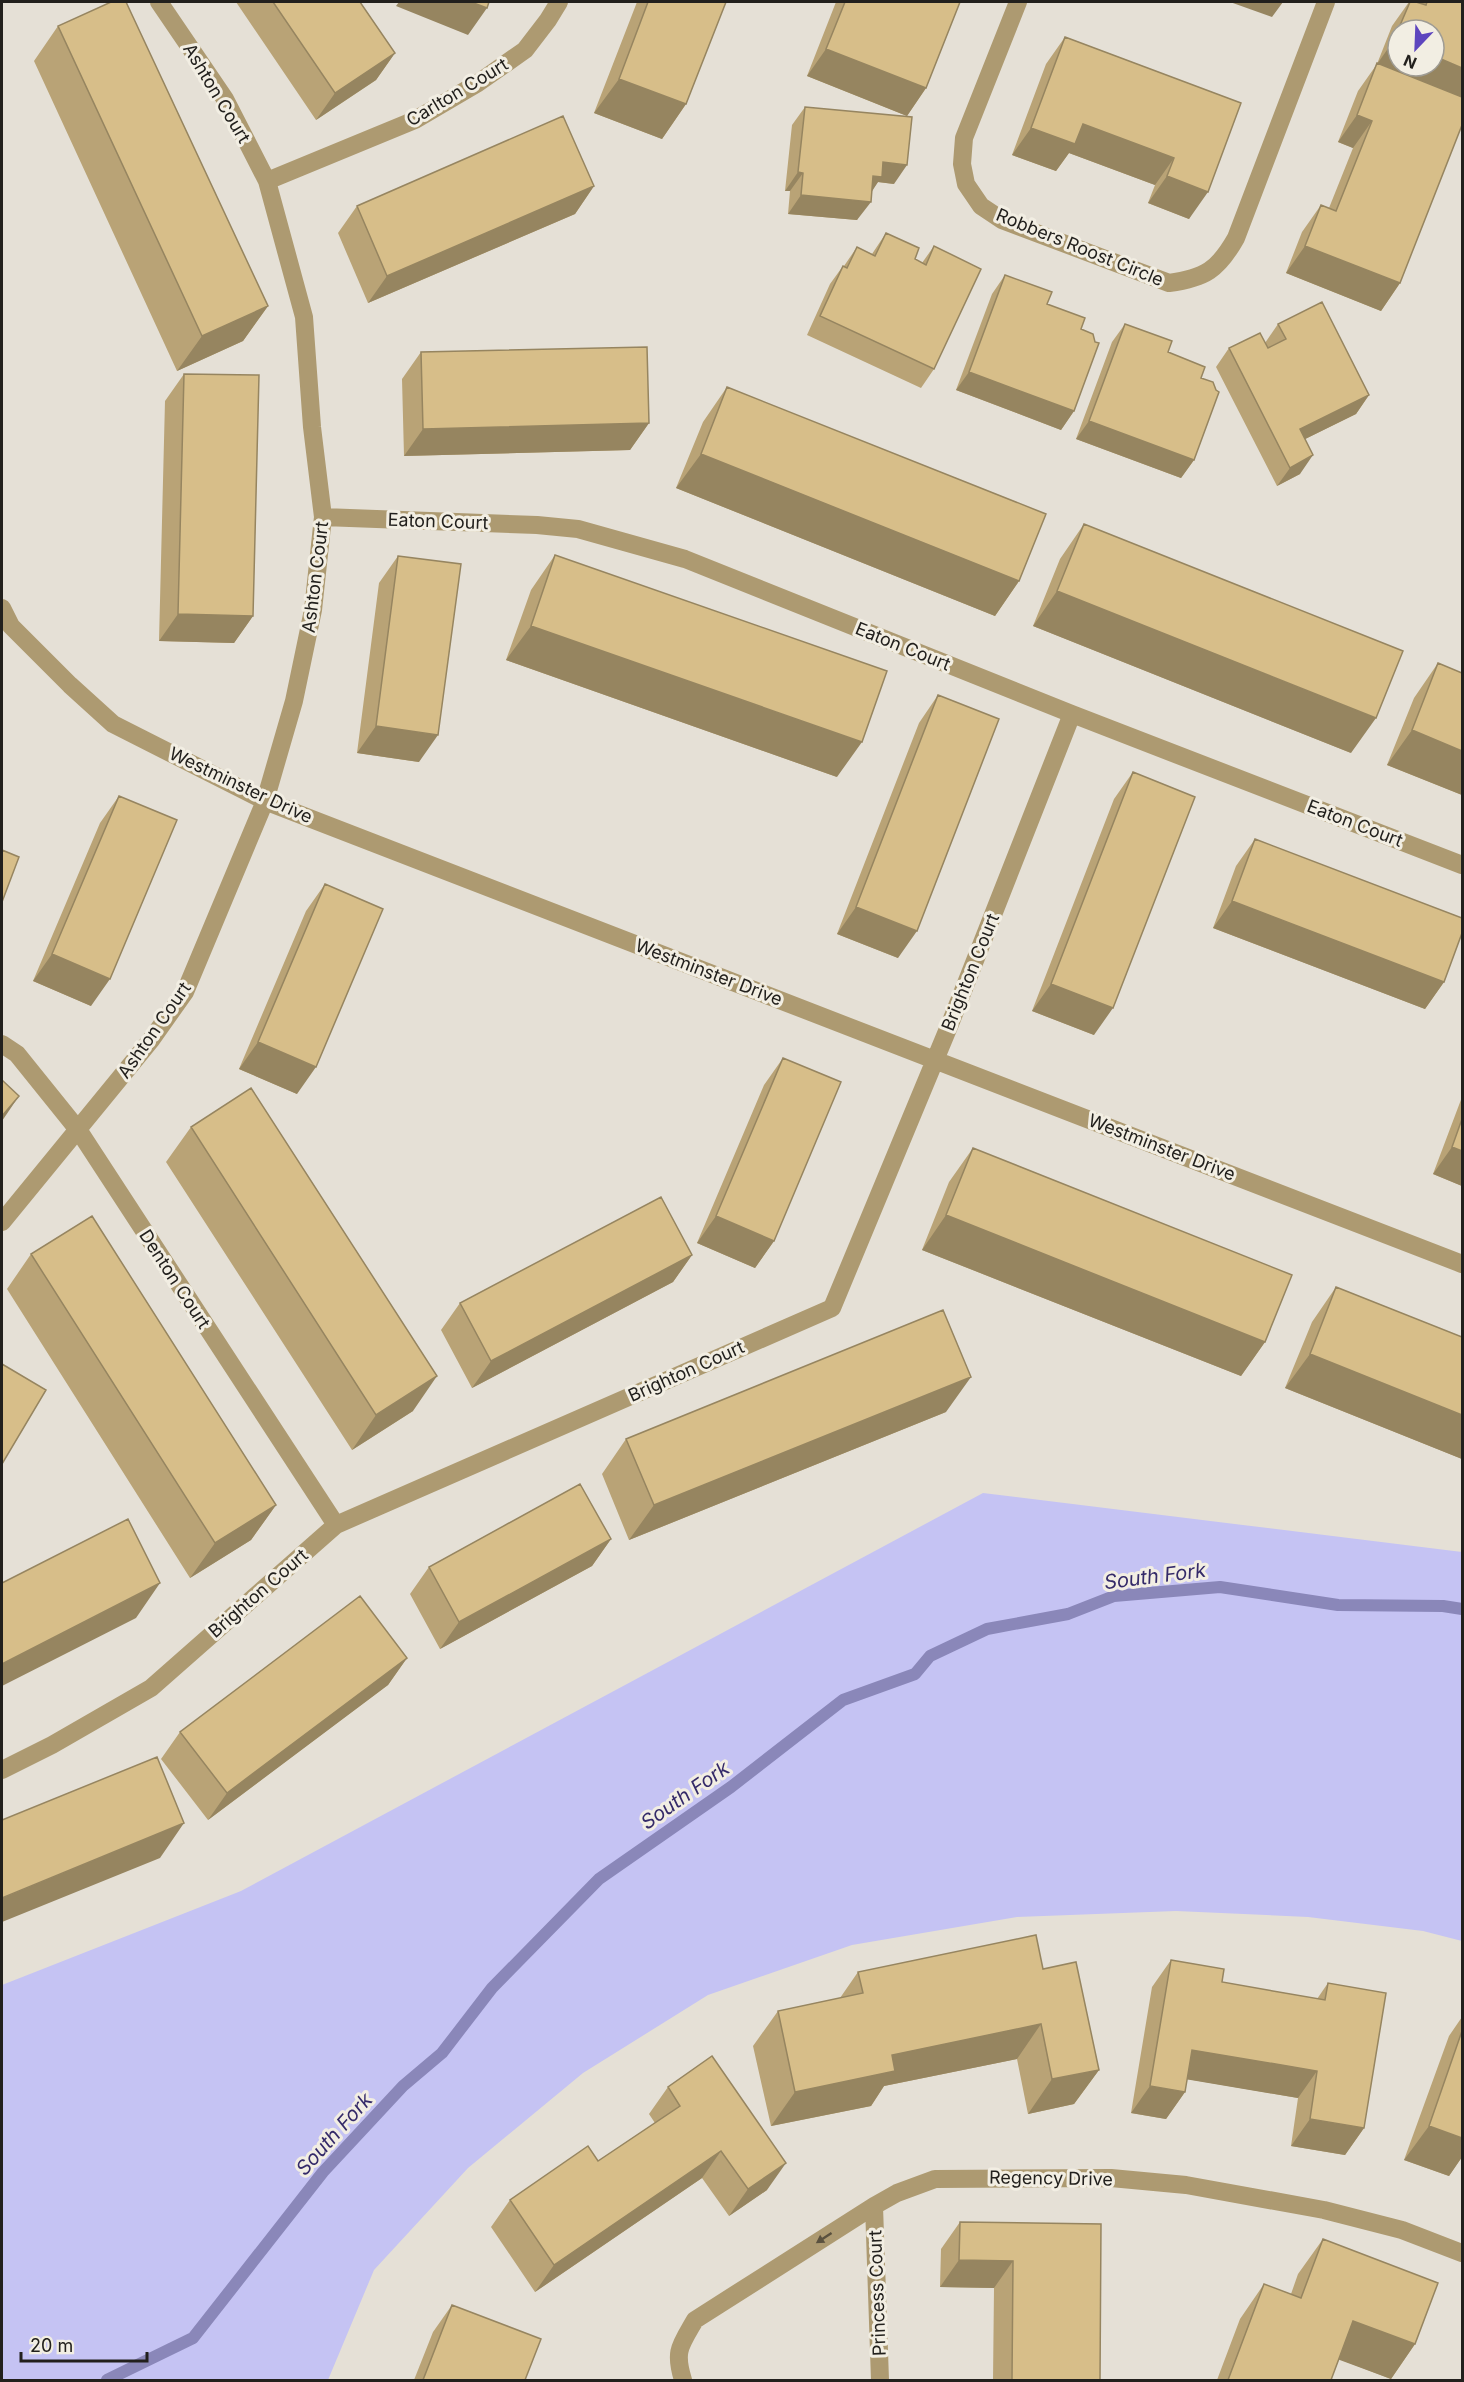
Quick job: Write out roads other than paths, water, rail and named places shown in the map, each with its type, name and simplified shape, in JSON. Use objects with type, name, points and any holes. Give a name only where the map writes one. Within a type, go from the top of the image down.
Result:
[{"type":"street","name":"Ashton Court","points":[[79,1131],[151,1041],[185,992],[266,801],[294,700],[313,610],[323,517],[312,427],[304,317],[267,181],[225,99],[159,2]]},
{"type":"street","name":"Carlton Court","points":[[267,181],[415,120],[478,83],[525,50],[559,2]]},
{"type":"street","name":"Robbers Roost Circle","points":[[1018,2],[964,138],[962,164],[966,184],[981,206],[1002,220],[1169,283],[1193,280],[1209,271],[1224,259],[1236,238],[1326,2]]},
{"type":"street","name":"Eaton Court","points":[[323,517],[537,525],[578,529],[685,559],[1072,714],[1462,865]]},
{"type":"street","name":"Westminster Drive","points":[[2,608],[11,626],[113,724],[266,801],[1462,1264]]},
{"type":"street","name":"Brighton Court","points":[[2,1770],[52,1745],[151,1688],[336,1525],[832,1308],[936,1059],[1072,714]]},
{"type":"street","name":"Denton Court","points":[[2,1044],[17,1054],[79,1131],[336,1525]]},
{"type":"street","points":[[2,1222],[79,1131]]},
{"type":"street","name":"Regency Drive","points":[[684,2380],[677,2361],[682,2342],[695,2320],[874,2206],[897,2193],[935,2179],[1112,2178],[1186,2185],[1324,2210],[1402,2230],[1462,2253]]},
{"type":"street","name":"Princess Court","points":[[874,2206],[880,2380]]},
{"type":"waterway","name":"South Fork","points":[[107,2380],[193,2338],[323,2172],[403,2086],[442,2053],[492,1988],[599,1879],[731,1787],[843,1700],[915,1674],[930,1656],[987,1629],[1068,1614],[1114,1596],[1220,1587],[1338,1605],[1443,1606],[1462,1609]]}]
